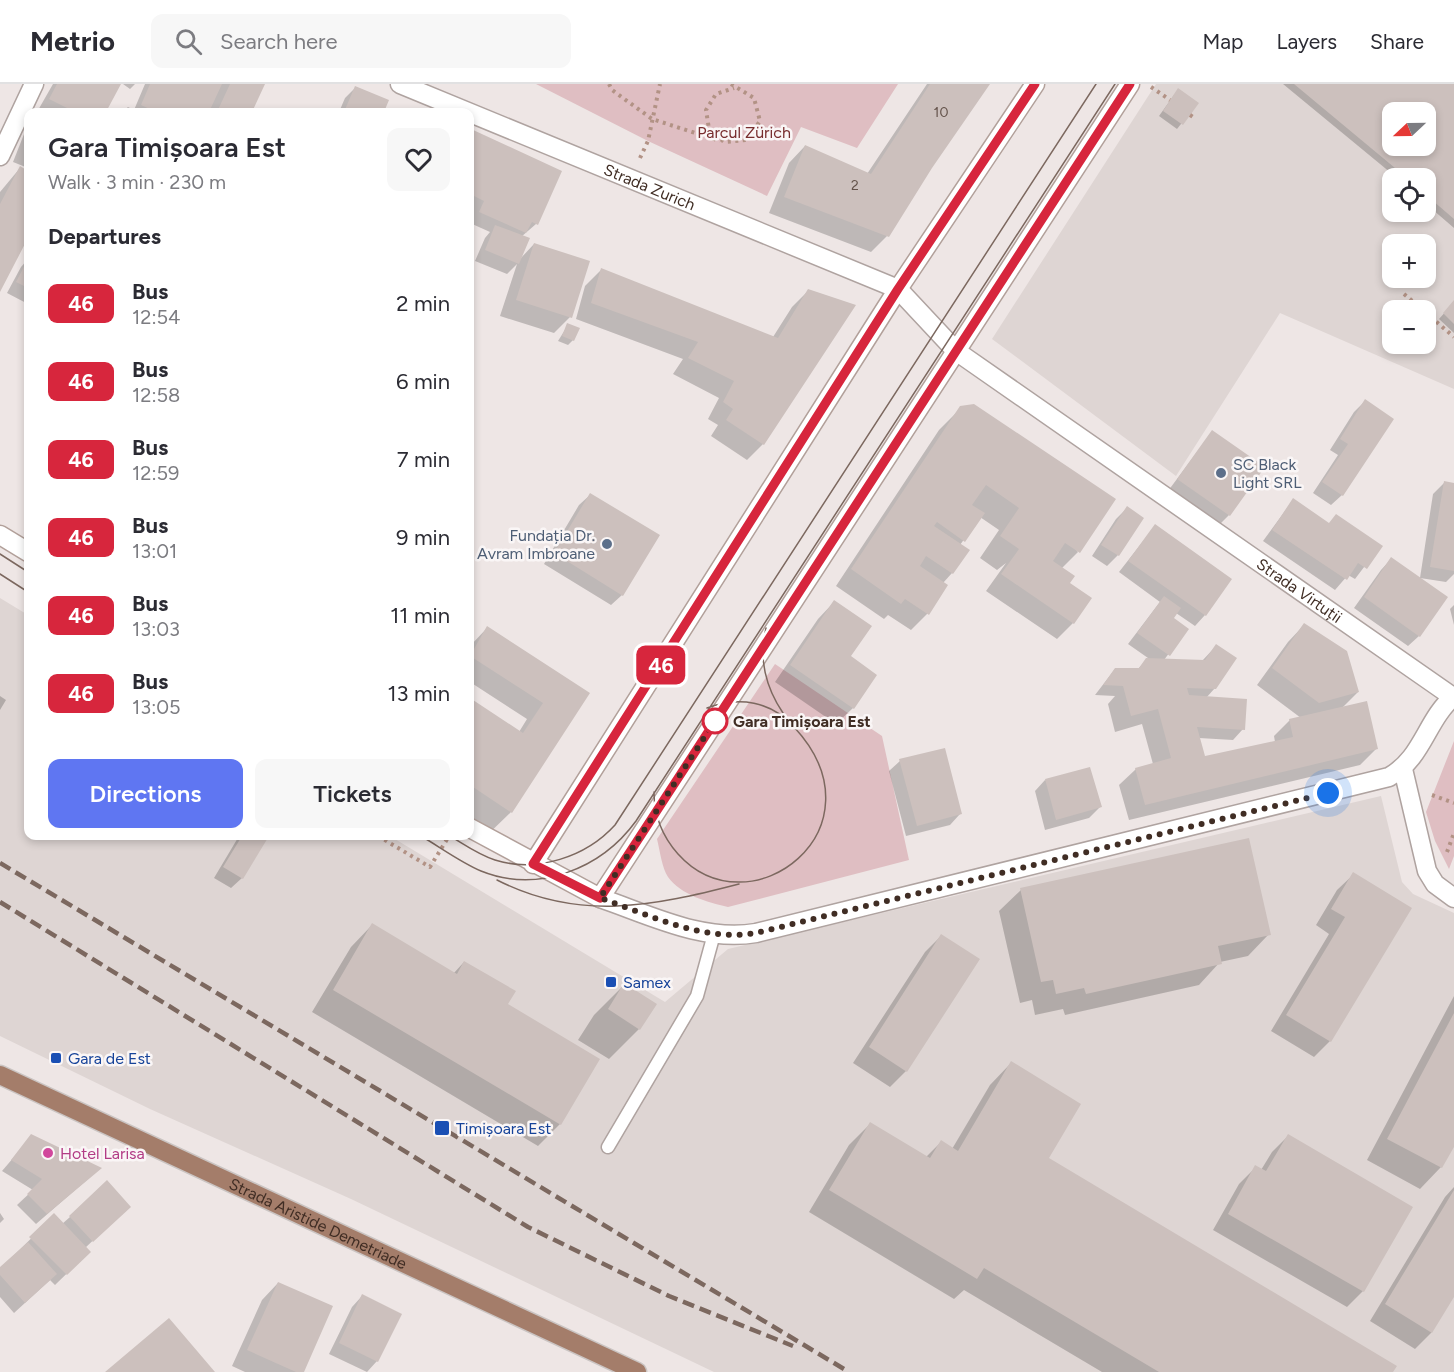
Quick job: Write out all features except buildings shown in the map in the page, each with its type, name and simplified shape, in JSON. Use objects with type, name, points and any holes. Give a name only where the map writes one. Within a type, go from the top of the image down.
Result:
[{"type":"main road","name":"Strada Aristide Demetriade","points":[[0,1075],[637,1372]]},
{"type":"street","points":[[0,156],[34,84]]},
{"type":"street","name":"Strada Zurich","points":[[400,84],[460,108]]},
{"type":"street","points":[[533,864],[898,289],[1035,84]]},
{"type":"street","points":[[600,898],[1130,84]]},
{"type":"street","name":"Strada Zurich","points":[[474,114],[898,289]]},
{"type":"street","name":"Strada Virtuții","points":[[898,289],[956,351],[1453,697],[1444,705],[1403,769]]},
{"type":"street","points":[[0,535],[24,550]]},
{"type":"street","points":[[474,830],[600,898],[683,927],[714,934],[740,936],[1374,782],[1403,769],[1427,871],[1435,884],[1454,898]]},
{"type":"lane","points":[[608,1147],[698,996],[714,934]]},
{"type":"path","points":[[609,84],[612,90],[652,119],[724,142],[747,140],[760,121],[754,98],[732,86],[716,94],[706,110],[709,129],[724,142]]},
{"type":"path","points":[[631,177],[648,141],[660,84]]},
{"type":"path","points":[[1147,84],[1170,100]]},
{"type":"path","points":[[1190,115],[1196,119]]},
{"type":"path","points":[[1404,294],[1411,300]]},
{"type":"path","points":[[1436,321],[1454,337]]},
{"type":"path","points":[[385,840],[430,867],[447,840]]},
{"type":"shaded area","points":[[1156,84],[1454,84],[1454,389],[1280,313],[1176,476],[992,339]]},
{"type":"shaded area","points":[[0,598],[24,613],[24,840],[397,840],[665,1002],[728,949],[1381,796],[1402,882],[1413,894],[1454,913],[1454,1372],[714,1372],[351,1199],[150,1109],[0,1036]]},
{"type":"green space","name":"Parcul Zürich","points":[[536,84],[898,84],[857,148],[801,127],[767,196],[648,141]]},
{"type":"green space","points":[[775,664],[882,736],[909,860],[728,907],[695,897],[673,883],[664,869],[657,839]]},
{"type":"green space","points":[[1454,741],[1454,856],[1449,869],[1435,841],[1426,812]]},
{"type":"tram line","points":[[456,840],[489,858],[511,864],[527,865],[544,863],[575,854],[590,846],[615,825],[1096,84]]},
{"type":"tram line","points":[[427,840],[481,871],[524,880],[567,873],[587,864],[622,838],[636,821],[1115,84]]},
{"type":"tram line","points":[[0,554],[24,569]]},
{"type":"tram line","points":[[0,574],[24,589]]},
{"type":"tram line","points":[[766,628],[763,650],[765,672],[772,693],[783,713]]},
{"type":"tram line","points":[[654,792],[657,817],[668,840],[678,854],[708,876],[740,882],[771,876],[798,858],[818,833],[826,801],[819,765],[794,727],[775,711],[754,703],[731,702],[707,708]]},
{"type":"tram line","points":[[497,880],[527,893],[587,906],[617,906],[677,899],[739,884]]},
{"type":"railway","points":[[0,863],[849,1372]]},
{"type":"railway","points":[[0,902],[528,1227],[669,1296],[793,1346]]},
{"type":"bus line","name":"46","points":[[1035,84],[898,289],[646,690],[533,864],[600,898],[1130,84]]},
{"type":"place","name":"SC Black Light SRL","points":[[1221,473]]},
{"type":"place","name":"Fundația Dr. Avram Imbroane","points":[[607,544]]},
{"type":"place","name":"Gara Timișoara Est","points":[[715,721]]},
{"type":"place","name":"Samex","points":[[611,982]]},
{"type":"place","name":"Gara de Est","points":[[56,1058]]},
{"type":"place","name":"Timișoara Est","points":[[442,1128]]},
{"type":"place","name":"Hotel Larisa","points":[[48,1153]]},
{"type":"route","points":[[715,721],[600,898],[683,927],[728,936],[756,933],[1328,793]]}]
